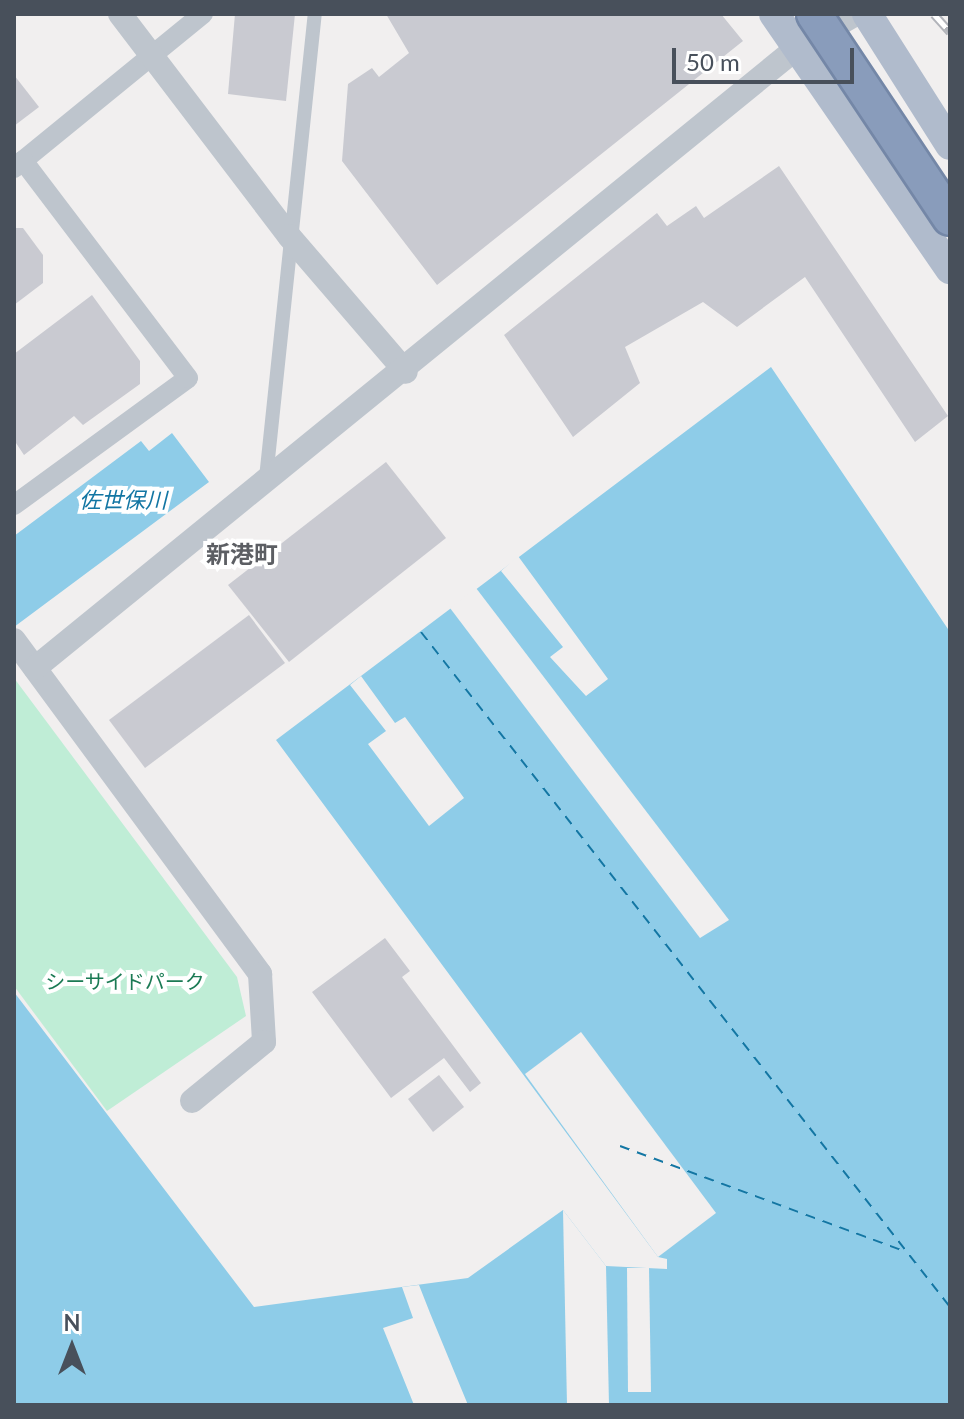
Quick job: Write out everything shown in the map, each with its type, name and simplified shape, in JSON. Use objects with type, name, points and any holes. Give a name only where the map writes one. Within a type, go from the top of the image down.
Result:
[{"type":"highway","points":[[814,14],[950,218]]},
{"type":"main road","points":[[774,14],[950,269]]},
{"type":"main road","points":[[867,14],[950,145]]},
{"type":"street","points":[[120,14],[289,236],[406,372]]},
{"type":"street","points":[[14,505],[188,378],[18,164],[203,14]]},
{"type":"street","points":[[266,478],[289,236],[315,14]]},
{"type":"street","points":[[35,668],[266,478],[406,372],[798,47],[856,14]]},
{"type":"street","points":[[14,640],[260,974],[264,1042],[192,1101]]},
{"type":"green space","name":"シーサイドパーク","points":[[14,678],[237,977],[246,1016],[107,1111],[14,986]]},
{"type":"water","points":[[771,367],[950,632],[950,1405],[14,1405],[14,992],[254,1307],[468,1278],[563,1210],[606,1266],[667,1269],[667,1259],[658,1257],[276,740]]},
{"type":"water","name":"佐世保川","points":[[172,433],[209,482],[14,627],[14,536],[141,441],[149,451]]},
{"type":"pier","points":[[518,556],[608,679],[586,696],[550,657],[563,647],[501,571]]},
{"type":"pier","points":[[476,588],[729,920],[700,938],[450,608]]},
{"type":"pier","points":[[361,676],[395,723],[405,717],[464,798],[429,826],[368,744],[386,731],[350,685]]},
{"type":"pier","points":[[581,1032],[716,1213],[658,1257],[525,1074]]},
{"type":"pier","points":[[563,1210],[606,1266],[609,1405],[567,1405]]},
{"type":"pier","points":[[627,1268],[649,1268],[651,1392],[628,1392]]},
{"type":"pier","points":[[419,1285],[468,1405],[414,1405],[383,1328],[413,1318],[402,1287]]},
{"type":"building","points":[[235,14],[295,14],[286,101],[228,94]]},
{"type":"building","points":[[386,14],[721,14],[743,41],[437,285],[342,161],[348,84],[372,68],[379,77],[409,53]]},
{"type":"building","points":[[14,75],[39,107],[14,126]]},
{"type":"building","points":[[779,166],[948,416],[915,442],[805,277],[737,327],[703,302],[625,347],[640,383],[573,437],[504,335],[657,213],[667,226],[696,206],[704,218]]},
{"type":"building","points":[[14,228],[23,228],[43,255],[43,283],[14,305]]},
{"type":"building","points":[[92,295],[140,361],[140,384],[83,425],[74,416],[24,455],[14,440],[14,354]]},
{"type":"building","points":[[386,462],[446,538],[289,662],[228,585]]},
{"type":"building","points":[[249,615],[285,663],[145,768],[109,720]]},
{"type":"building","points":[[385,938],[410,971],[402,977],[481,1083],[470,1092],[444,1058],[391,1098],[312,992]]},
{"type":"building","points":[[439,1075],[464,1107],[433,1132],[408,1099]]},
{"type":"ferry route","points":[[421,632],[950,1307]]},
{"type":"ferry route","points":[[620,1146],[904,1251]]},
{"type":"railway","points":[[934,14],[950,32]]},
{"type":"district","name":"新港町","points":[[242,554]]}]
